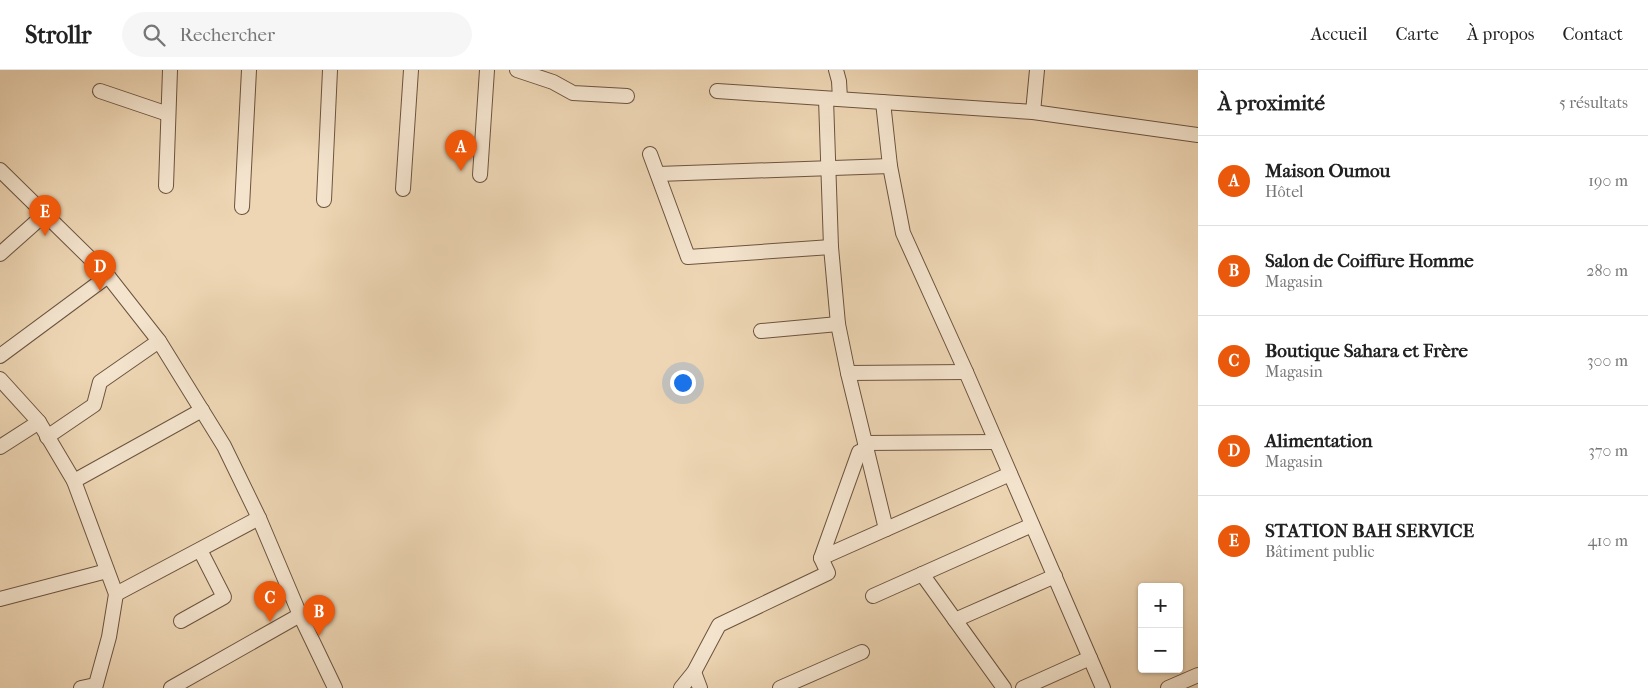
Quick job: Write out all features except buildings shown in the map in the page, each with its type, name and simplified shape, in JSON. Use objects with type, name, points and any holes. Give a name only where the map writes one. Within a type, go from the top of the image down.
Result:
[{"type":"street","points":[[166,186],[170,70]]},
{"type":"street","points":[[242,207],[248,70]]},
{"type":"street","points":[[324,200],[330,70]]},
{"type":"street","points":[[403,189],[411,70]]},
{"type":"street","points":[[480,175],[487,70]]},
{"type":"street","points":[[517,70],[553,82],[573,92],[627,96]]},
{"type":"street","points":[[836,70],[840,99]]},
{"type":"street","points":[[1033,112],[1037,70]]},
{"type":"street","points":[[100,91],[168,114]]},
{"type":"street","points":[[717,91],[1033,112],[1198,135]]},
{"type":"street","points":[[826,98],[831,248],[838,324],[886,529]]},
{"type":"street","points":[[883,102],[890,166],[903,233],[966,372],[1103,688]]},
{"type":"street","points":[[650,154],[688,257],[831,248]]},
{"type":"street","points":[[658,174],[890,166]]},
{"type":"street","points":[[0,170],[108,276],[159,341],[224,446],[259,518],[300,616],[334,688]]},
{"type":"street","points":[[0,254],[45,214]]},
{"type":"street","points":[[0,356],[108,276]]},
{"type":"street","points":[[761,331],[838,324]]},
{"type":"street","points":[[48,437],[94,405],[100,382],[159,341]]},
{"type":"street","points":[[848,373],[966,372]]},
{"type":"street","points":[[0,379],[39,422],[74,481],[116,594],[109,637],[95,686],[81,688]]},
{"type":"street","points":[[74,481],[202,410]]},
{"type":"street","points":[[0,447],[39,422]]},
{"type":"street","points":[[681,688],[694,672],[719,625],[828,573],[821,558],[859,452],[866,446],[996,442]]},
{"type":"street","points":[[821,558],[1010,474]]},
{"type":"street","points":[[116,594],[259,518]]},
{"type":"street","points":[[874,596],[1032,525]]},
{"type":"street","points":[[181,621],[224,597],[200,550]]},
{"type":"street","points":[[0,598],[107,571]]},
{"type":"street","points":[[922,574],[1004,688]]},
{"type":"street","points":[[955,620],[1054,576]]},
{"type":"street","points":[[171,688],[300,616]]},
{"type":"street","points":[[780,688],[862,652]]},
{"type":"street","points":[[1023,688],[1090,658]]},
{"type":"street","points":[[694,672],[700,688]]},
{"type":"street","points":[[1168,688],[1192,681]]},
{"type":"place","name":"Maison Oumou","points":[[461,171]]},
{"type":"place","name":"STATION BAH SERVICE","points":[[45,236]]},
{"type":"place","name":"Alimentation","points":[[100,291]]},
{"type":"place","name":"Boutique Sahara et Frère","points":[[270,622]]},
{"type":"place","name":"Salon de Coiffure Homme","points":[[319,636]]}]
